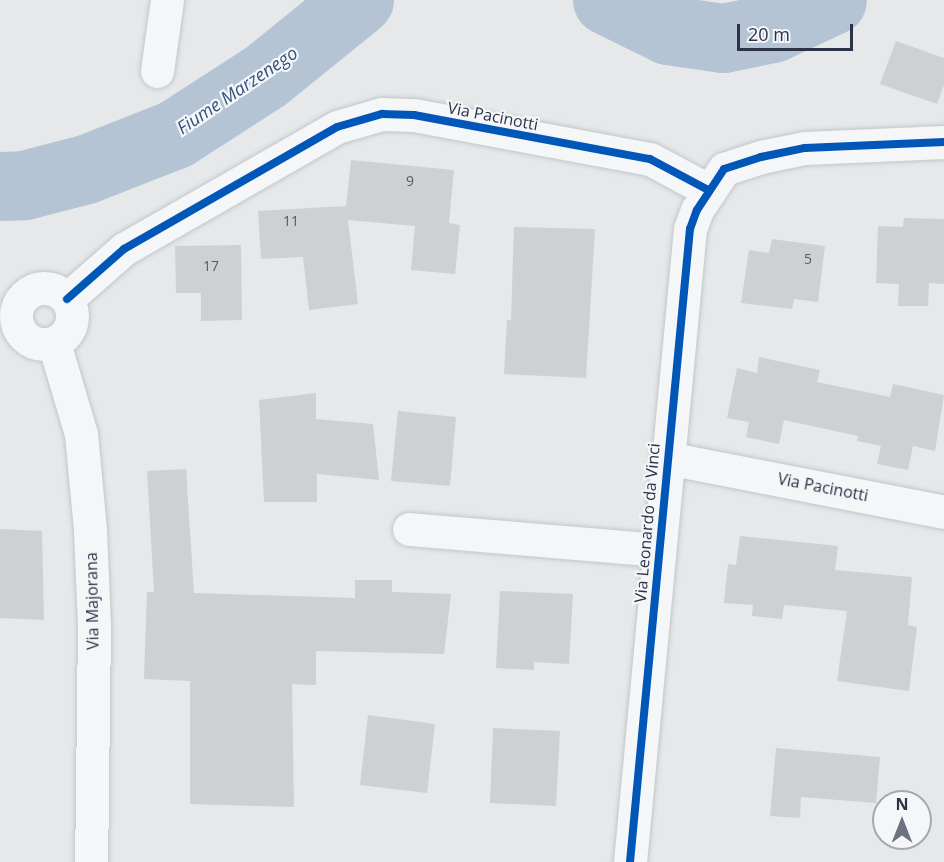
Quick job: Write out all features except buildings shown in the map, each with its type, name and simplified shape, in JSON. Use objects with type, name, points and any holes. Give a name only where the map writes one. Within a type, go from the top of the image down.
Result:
[{"type":"street","points":[[157,71],[167,0]]},
{"type":"street","name":"Via Pacinotti","points":[[67,299],[124,249],[337,127],[382,114],[414,115],[650,159],[708,190]]},
{"type":"street","points":[[708,190],[724,169],[805,148],[944,142]]},
{"type":"street","name":"Via Leonardo da Vinci","points":[[630,862],[690,229],[708,190]]},
{"type":"street","points":[[48,288],[67,299],[72,308],[70,329],[54,343],[45,345],[26,339],[8,324],[27,293],[48,288]]},
{"type":"street","name":"Via Majorana","points":[[54,343],[81,434],[90,530],[94,625],[91,862]]},
{"type":"street","name":"Via Pacinotti","points":[[667,458],[944,512]]},
{"type":"street","name":"Via Leonardo da Vinci","points":[[409,529],[658,550]]},
{"type":"waterway","name":"Fiume Marzenego","points":[[0,186],[24,185],[86,169],[175,134],[265,76],[359,0]]},
{"type":"waterway","name":"Fiume Marzenego","points":[[607,0],[668,30],[723,38],[772,28],[832,0]]},
{"type":"cycle path","points":[[67,299],[124,249],[337,127],[382,114],[414,115],[650,159],[708,190]]},
{"type":"cycle path","points":[[630,862],[690,229],[697,210],[724,169],[761,157],[805,148],[944,142]]}]
